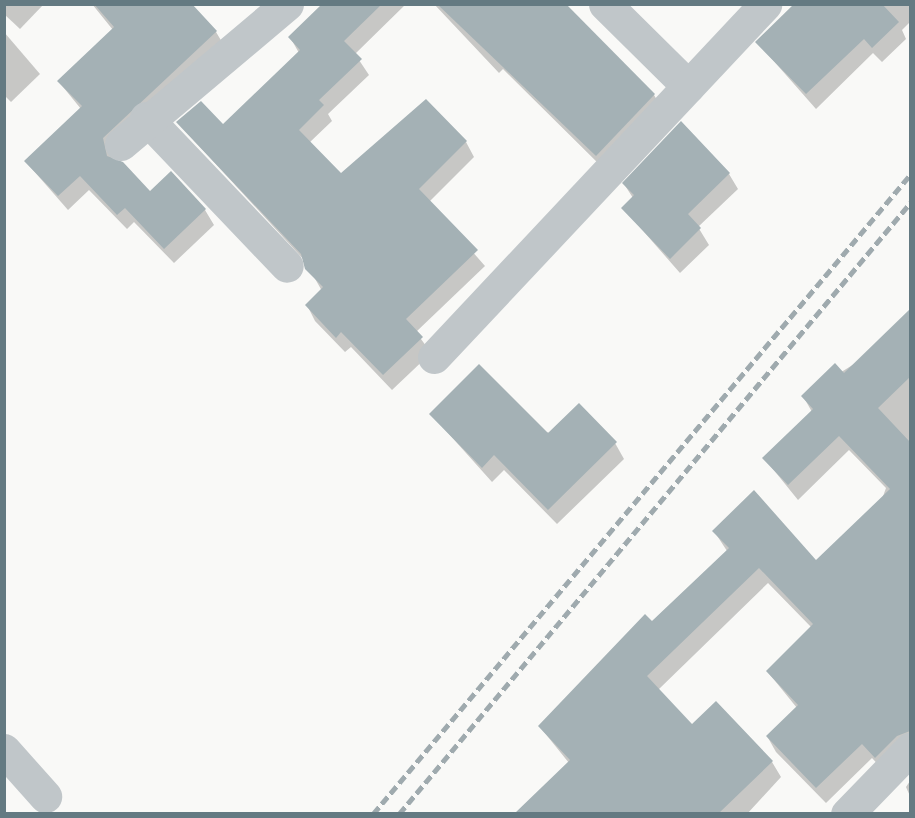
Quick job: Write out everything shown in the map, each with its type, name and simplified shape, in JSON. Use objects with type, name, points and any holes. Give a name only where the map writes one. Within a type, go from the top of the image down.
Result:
[{"type":"street","points":[[605,4],[688,86]]},
{"type":"street","points":[[434,357],[765,4]]},
{"type":"street","points":[[121,144],[146,118],[269,10]]},
{"type":"street","points":[[146,118],[287,266]]},
{"type":"street","points":[[847,813],[910,749]]},
{"type":"street","points":[[4,750],[45,796]]},
{"type":"building","points":[[94,4],[192,4],[217,31],[103,138],[107,156],[123,162],[150,191],[171,171],[206,209],[164,249],[125,208],[117,215],[80,176],[58,196],[24,161],[82,106],[57,81],[114,27]]},
{"type":"building","points":[[322,4],[382,4],[344,41],[362,59],[319,100],[324,105],[299,130],[341,173],[426,99],[467,141],[419,189],[478,250],[406,319],[423,337],[383,375],[341,332],[336,338],[305,305],[323,287],[305,269],[301,254],[176,122],[201,101],[223,124],[300,50],[288,37]]},
{"type":"building","points":[[437,4],[566,4],[655,94],[596,156]]},
{"type":"building","points":[[794,4],[882,4],[899,22],[872,48],[864,39],[806,94],[755,42]]},
{"type":"building","points":[[681,121],[730,173],[688,214],[701,228],[670,259],[621,208],[634,195],[622,183]]},
{"type":"building","points":[[910,309],[910,377],[878,408],[910,442],[910,731],[897,736],[875,758],[862,744],[816,788],[766,736],[798,705],[766,671],[813,624],[759,568],[647,676],[692,724],[716,701],[773,761],[719,813],[515,813],[570,760],[538,726],[645,614],[652,621],[729,548],[712,531],[754,490],[816,560],[890,489],[839,436],[788,485],[762,458],[813,409],[801,396],[835,363],[844,373]]},
{"type":"building","points":[[479,364],[548,433],[579,403],[617,442],[548,510],[494,455],[482,468],[429,414]]},
{"type":"railway","points":[[373,814],[910,175]]},
{"type":"railway","points":[[399,814],[910,203]]}]
